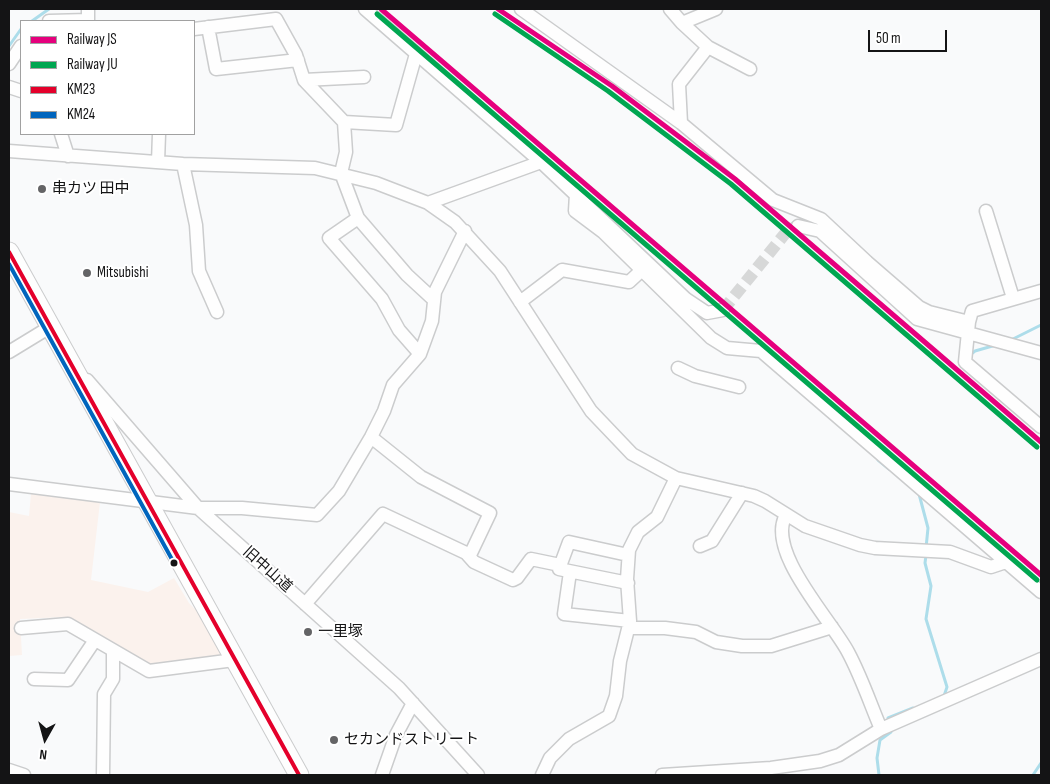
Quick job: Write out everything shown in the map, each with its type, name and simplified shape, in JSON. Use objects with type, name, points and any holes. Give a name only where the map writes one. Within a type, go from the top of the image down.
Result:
[{"type":"highway","points":[[9,252],[234,660],[300,775]]},
{"type":"street","points":[[365,9],[541,162],[697,308],[707,314],[723,310]]},
{"type":"street","points":[[521,9],[681,123],[773,200],[821,219],[920,308],[1041,353]]},
{"type":"street","points":[[670,9],[708,47],[750,69]]},
{"type":"street","points":[[682,23],[716,9]]},
{"type":"street","points":[[59,20],[90,17]]},
{"type":"street","points":[[195,29],[276,19],[298,60],[304,80],[344,122],[346,152],[341,173],[358,218],[407,275],[433,299]]},
{"type":"street","points":[[208,27],[216,69],[298,60]]},
{"type":"street","points":[[681,123],[679,84],[708,47]]},
{"type":"street","points":[[344,122],[396,124],[416,54]]},
{"type":"street","points":[[304,80],[364,78]]},
{"type":"street","points":[[61,135],[68,156]]},
{"type":"street","points":[[158,162],[159,135]]},
{"type":"street","points":[[9,151],[183,164],[315,168],[376,183],[428,203],[465,231],[500,271],[590,411],[632,454],[676,478],[742,493],[765,501],[786,515],[814,529],[860,545],[876,548],[927,549],[955,553],[991,567],[1006,562]]},
{"type":"street","points":[[428,203],[541,162]]},
{"type":"street","points":[[183,164],[196,225],[199,271],[217,312]]},
{"type":"street","points":[[576,194],[575,211],[603,232],[711,338],[727,348],[761,351],[1041,592]]},
{"type":"street","points":[[986,211],[1013,298]]},
{"type":"street","points":[[358,218],[329,238],[382,299],[399,330],[420,354]]},
{"type":"street","points":[[798,226],[820,231],[917,319],[968,327]]},
{"type":"street","points":[[9,484],[198,508],[242,508],[317,515],[339,491],[371,437],[384,411],[393,385],[420,354],[432,321],[433,299],[465,231]]},
{"type":"street","points":[[520,302],[562,270],[629,282],[642,270]]},
{"type":"street","points":[[1041,291],[972,312],[968,327],[965,362],[1041,428]]},
{"type":"street","points":[[9,352],[50,328]]},
{"type":"street","name":"旧中山道","points":[[66,356],[198,508],[413,703],[478,775]]},
{"type":"street","points":[[678,368],[695,376],[739,387]]},
{"type":"street","points":[[305,604],[383,514],[471,553],[490,513],[420,477],[371,437]]},
{"type":"street","points":[[542,775],[550,758],[569,739],[609,716],[616,696],[620,661],[629,624],[628,556],[638,532],[657,518],[676,478]]},
{"type":"street","points":[[700,546],[712,541],[742,493]]},
{"type":"street","points":[[786,515],[782,528],[784,544],[794,571],[802,587],[848,652],[885,727]]},
{"type":"street","points":[[628,556],[569,542],[565,568],[564,614],[696,632],[716,642],[742,646],[771,646],[832,627]]},
{"type":"street","points":[[466,552],[474,562],[512,580],[517,578],[531,559],[628,583]]},
{"type":"street","points":[[21,628],[68,624],[149,672],[234,660]]},
{"type":"street","points":[[34,679],[68,680],[95,640]]},
{"type":"street","points":[[103,775],[104,694],[113,679],[114,651]]},
{"type":"street","points":[[662,775],[772,768],[820,761],[839,755],[885,727],[1041,659]]},
{"type":"street","points":[[382,775],[396,736],[413,703]]},
{"type":"street","points":[[9,770],[24,775]]},
{"type":"shaded area","points":[[31,494],[100,502],[91,580],[148,592],[174,578],[189,603],[203,617],[222,656],[148,664],[66,617],[20,619],[22,655],[9,656],[9,512],[29,516]]},
{"type":"waterway","points":[[33,20],[49,9]]},
{"type":"waterway","points":[[9,46],[20,30]]},
{"type":"waterway","points":[[1013,339],[1041,325]]},
{"type":"waterway","points":[[970,355],[975,351],[996,345]]},
{"type":"waterway","points":[[880,459],[878,460],[889,469]]},
{"type":"waterway","points":[[919,494],[928,528],[926,548]]},
{"type":"waterway","points":[[926,555],[925,563],[931,586],[926,619],[947,687],[944,696]]},
{"type":"waterway","points":[[889,723],[888,718],[913,708]]},
{"type":"waterway","points":[[879,775],[877,758],[880,740],[891,732],[890,729]]},
{"type":"waterway","points":[[1033,775],[1041,763]]},
{"type":"tunnel","points":[[723,310],[788,230],[798,226]]},
{"type":"rail line","name":"JS","points":[[381,9],[1041,575]]},
{"type":"rail line","name":"JS","points":[[498,9],[612,86],[735,179],[1041,442]]},
{"type":"rail line","name":"JU","points":[[377,14],[1037,580]]},
{"type":"rail line","name":"JU","points":[[495,14],[608,91],[731,184],[1037,447]]},
{"type":"transit line","name":"KM23","points":[[9,252],[299,775]]},
{"type":"transit line","name":"KM24","points":[[9,264],[174,563]]},
{"type":"place","name":"串カツ 田中","points":[[42,189]]},
{"type":"place","name":"Mitsubishi","points":[[87,273]]},
{"type":"place","name":"一里塚","points":[[308,632]]},
{"type":"place","name":"セカンドストリート","points":[[334,740]]}]
